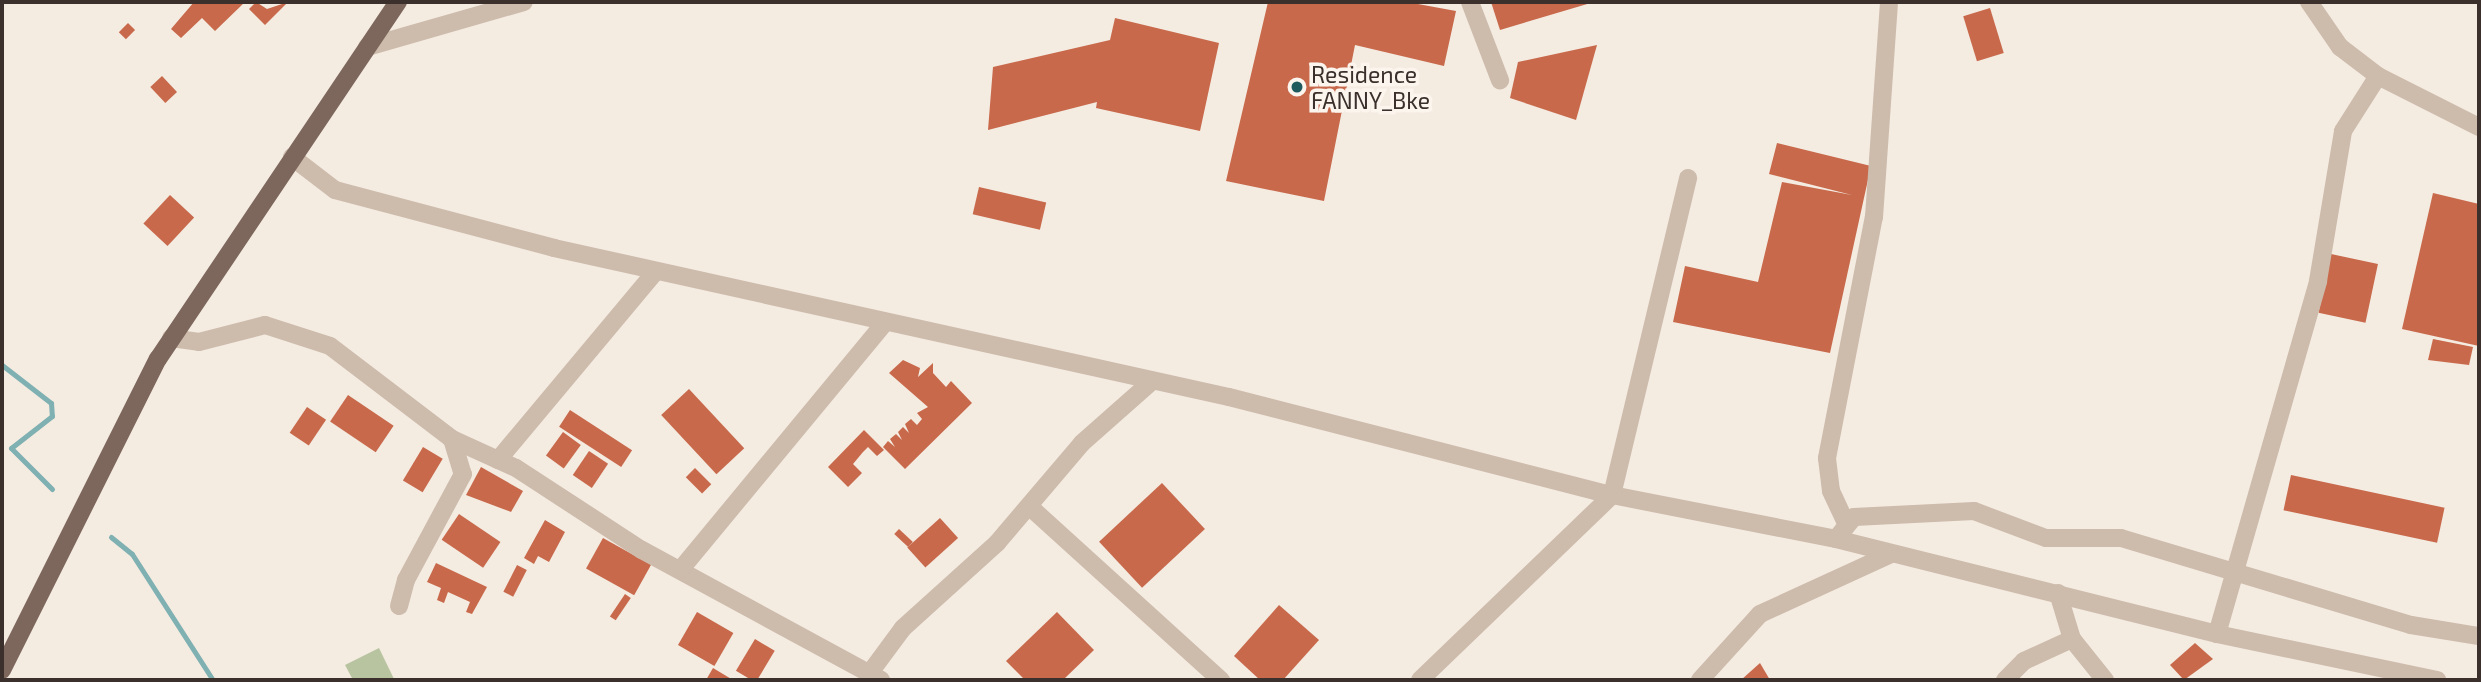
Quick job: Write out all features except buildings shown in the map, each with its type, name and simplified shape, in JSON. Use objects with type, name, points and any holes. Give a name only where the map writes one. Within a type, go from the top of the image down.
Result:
[{"type":"main road","points":[[2,670],[171,338],[398,2]]},
{"type":"street","points":[[367,47],[524,2]]},
{"type":"street","points":[[1470,2],[1500,80]]},
{"type":"street","points":[[1845,521],[1831,491],[1828,458],[1874,217],[1889,2]]},
{"type":"street","points":[[2309,2],[2340,47],[2378,76],[2479,127]]},
{"type":"street","points":[[2217,634],[2231,574],[2318,281],[2343,131],[2378,76]]},
{"type":"street","points":[[292,157],[335,190],[656,271],[1152,381],[1612,495],[1836,539],[2217,634],[2437,680]]},
{"type":"street","points":[[1420,680],[1612,495],[1688,178]]},
{"type":"street","points":[[498,460],[656,271]]},
{"type":"street","points":[[681,569],[885,322]]},
{"type":"street","points":[[171,338],[199,342],[265,326],[330,346],[452,439],[498,460],[681,569],[875,677],[903,628],[1030,507],[1083,443],[1152,381]]},
{"type":"street","points":[[399,606],[406,580],[463,474],[452,439]]},
{"type":"street","points":[[1030,507],[1221,680]]},
{"type":"street","points":[[1845,521],[1973,510],[2046,538],[2122,538],[2231,574],[2411,625],[2479,636]]},
{"type":"street","points":[[1836,539],[1845,521]]},
{"type":"street","points":[[1700,680],[1760,614],[1891,554]]},
{"type":"street","points":[[2058,593],[2072,639],[2105,680]]},
{"type":"street","points":[[2005,680],[2024,661],[2072,639]]},
{"type":"street","points":[[2358,664],[2373,680]]},
{"type":"green space","points":[[379,648],[394,679],[353,680],[345,665]]},
{"type":"waterway","points":[[2,365],[51,403],[52,416],[11,448],[52,489]]},
{"type":"waterway","points":[[111,537],[132,554],[213,680]]},
{"type":"place","name":"Residence FANNY_Bke","points":[[1297,87]]}]
